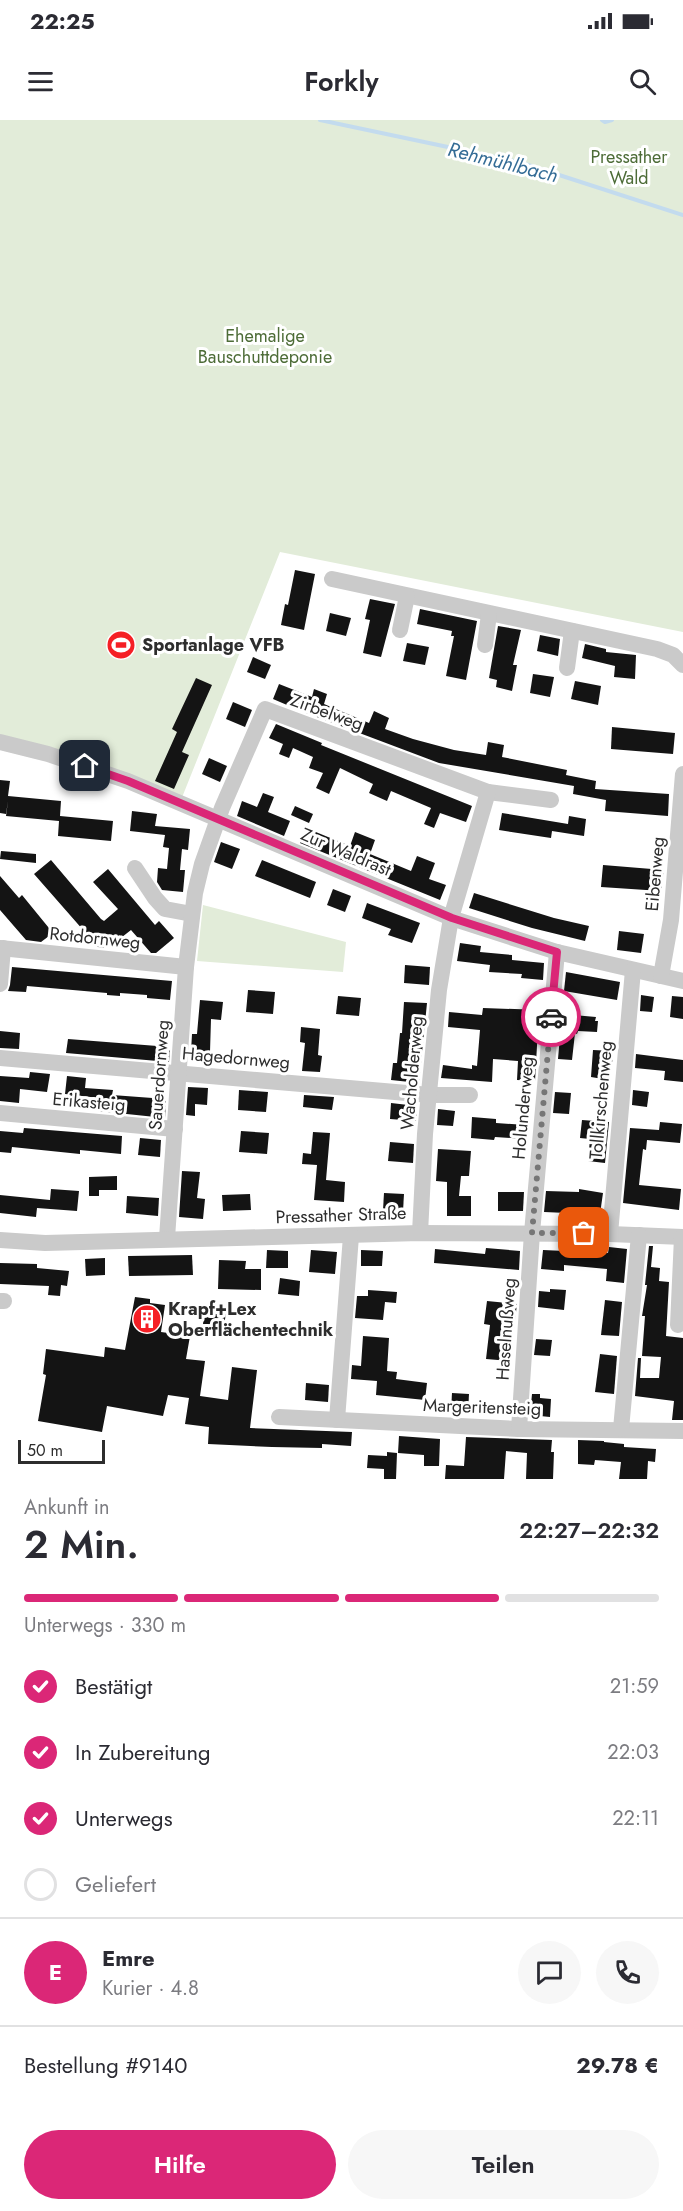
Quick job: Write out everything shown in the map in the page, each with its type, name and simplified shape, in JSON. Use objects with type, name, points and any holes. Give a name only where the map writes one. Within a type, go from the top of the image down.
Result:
[{"type":"street","points":[[332,579],[657,649],[673,655],[683,665]]},
{"type":"street","points":[[400,630],[407,596]]},
{"type":"street","points":[[485,645],[489,614]]},
{"type":"street","points":[[567,668],[572,631]]},
{"type":"street","name":"Zirbelweg","points":[[218,819],[265,710],[488,792],[551,800]]},
{"type":"street","name":"Zur Waldrast","points":[[0,742],[104,772],[452,918],[557,952],[683,981]]},
{"type":"street","name":"Eibenweg","points":[[661,976],[671,920],[683,774]]},
{"type":"street","points":[[452,918],[488,792]]},
{"type":"street","name":"Sauerdornweg","points":[[167,1238],[186,967],[192,914],[202,864],[218,819]]},
{"type":"street","points":[[135,868],[165,909],[192,914]]},
{"type":"street","name":"Wacholderweg","points":[[420,1233],[425,1134],[439,990],[452,918]]},
{"type":"street","points":[[0,984],[2,948]]},
{"type":"street","name":"Rotdornweg","points":[[2,948],[186,967]]},
{"type":"street","name":"Holunderweg","points":[[532,1233],[557,952]]},
{"type":"street","name":"Tollkirschenweg","points":[[610,1234],[633,970]]},
{"type":"street","name":"Hagedornweg","points":[[0,1058],[430,1095],[470,1095]]},
{"type":"street","name":"Erikasteig","points":[[0,1113],[175,1129]]},
{"type":"street","name":"Pressather Straße","points":[[0,1240],[45,1243],[420,1233],[610,1234],[682,1237]]},
{"type":"street","name":"Haselnußweg","points":[[519,1429],[532,1233]]},
{"type":"street","points":[[621,1429],[639,1235]]},
{"type":"street","points":[[337,1420],[351,1236]]},
{"type":"street","points":[[678,1325],[682,1237]]},
{"type":"street","name":"Margeritensteig","points":[[279,1417],[519,1429],[683,1431]]},
{"type":"green space","name":"Ehemalige Bauschuttdeponie","points":[[0,120],[683,120],[683,632],[280,552],[181,800],[0,737]]},
{"type":"green space","points":[[203,905],[346,942],[343,972],[197,961]]},
{"type":"building","points":[[295,570],[315,574],[304,630],[281,625],[285,604],[288,605]]},
{"type":"building","points":[[370,599],[395,604],[381,657],[363,653],[370,620],[365,619]]},
{"type":"building","points":[[420,609],[477,621],[466,680],[446,676],[454,636],[451,636],[452,631],[417,624]]},
{"type":"building","points":[[330,613],[351,618],[346,636],[326,631]]},
{"type":"building","points":[[498,626],[521,630],[513,665],[517,665],[512,691],[496,687],[497,680],[489,678]]},
{"type":"building","points":[[540,635],[560,639],[558,656],[537,651]]},
{"type":"building","points":[[407,643],[429,647],[425,665],[403,661]]},
{"type":"building","points":[[585,644],[606,649],[606,652],[636,655],[635,679],[614,677],[615,666],[582,658]]},
{"type":"building","points":[[253,657],[271,665],[265,679],[247,672]]},
{"type":"building","points":[[533,674],[554,677],[550,697],[530,693]]},
{"type":"building","points":[[196,678],[212,685],[182,752],[189,755],[174,789],[155,781],[177,732],[172,729]]},
{"type":"building","points":[[575,681],[601,686],[598,705],[571,699]]},
{"type":"building","points":[[279,684],[312,697],[314,689],[327,694],[324,704],[369,723],[374,711],[389,718],[385,729],[413,739],[454,750],[486,755],[488,742],[504,745],[502,757],[567,770],[566,775],[596,781],[595,789],[669,794],[668,816],[605,811],[606,800],[573,794],[574,786],[439,763],[273,699]]},
{"type":"building","points":[[233,702],[252,710],[245,727],[226,719]]},
{"type":"building","points":[[276,724],[322,743],[321,745],[472,806],[466,822],[440,813],[434,828],[424,824],[431,808],[391,791],[387,801],[369,793],[373,784],[340,768],[329,794],[316,788],[323,773],[309,768],[313,757],[293,748],[289,758],[279,754],[283,744],[269,738]]},
{"type":"building","points":[[612,727],[675,733],[673,754],[611,749]]},
{"type":"building","points":[[209,758],[227,766],[220,782],[202,774]]},
{"type":"building","points":[[0,780],[10,781],[8,796],[61,801],[60,816],[113,821],[111,841],[58,836],[59,821],[6,816],[8,801],[6,814],[0,813]]},
{"type":"building","points":[[263,793],[274,797],[268,812],[290,821],[284,836],[237,816],[242,801],[257,807]]},
{"type":"building","points":[[295,806],[313,814],[309,823],[291,815]]},
{"type":"building","points":[[132,811],[157,814],[155,826],[190,829],[188,850],[182,849],[180,870],[185,870],[183,892],[162,890],[157,882],[158,868],[167,869],[169,848],[163,847],[165,835],[130,831]]},
{"type":"building","points":[[502,813],[568,824],[569,816],[586,819],[584,836],[552,831],[551,838],[499,830]]},
{"type":"building","points":[[306,828],[350,846],[355,832],[375,840],[370,854],[411,871],[417,856],[435,863],[429,879],[446,885],[440,900],[300,843]]},
{"type":"building","points":[[221,842],[240,849],[232,869],[214,862]]},
{"type":"building","points":[[1,851],[36,854],[36,863],[0,859]]},
{"type":"building","points":[[51,860],[104,921],[118,909],[93,882],[108,869],[155,925],[159,921],[174,938],[156,953],[151,953],[131,930],[108,948],[98,947],[34,874]]},
{"type":"building","points":[[262,860],[316,882],[310,898],[255,876]]},
{"type":"building","points":[[603,865],[664,870],[661,891],[601,887]]},
{"type":"building","points":[[0,876],[19,898],[22,895],[53,933],[41,942],[26,940],[0,910]]},
{"type":"building","points":[[333,889],[351,896],[345,912],[327,905]]},
{"type":"building","points":[[474,893],[554,918],[589,926],[585,941],[532,928],[469,908]]},
{"type":"building","points":[[367,903],[420,923],[412,943],[388,935],[391,929],[362,918]]},
{"type":"building","points":[[619,931],[644,934],[641,953],[617,950]]},
{"type":"building","points":[[460,943],[481,946],[480,952],[512,955],[512,960],[544,963],[543,980],[521,978],[522,974],[489,972],[490,965],[457,961]]},
{"type":"building","points":[[405,965],[430,967],[429,985],[404,983]]},
{"type":"building","points":[[12,967],[172,981],[170,1000],[147,998],[147,995],[120,993],[120,996],[27,986],[26,992],[8,991]]},
{"type":"building","points":[[566,972],[620,982],[617,1000],[564,991]]},
{"type":"building","points":[[248,990],[275,992],[273,1014],[246,1012]]},
{"type":"building","points":[[641,995],[654,997],[652,1012],[640,1011]]},
{"type":"building","points":[[338,996],[361,998],[359,1016],[336,1014]]},
{"type":"building","points":[[672,996],[683,997],[683,1019],[670,1017]]},
{"type":"building","points":[[200,1000],[223,1002],[221,1020],[211,1019],[210,1052],[191,1052],[192,1034],[197,1034]]},
{"type":"building","points":[[404,1002],[427,1003],[419,1083],[391,1080],[393,1063],[397,1063],[400,1033],[402,1033]]},
{"type":"building","points":[[483,1008],[541,1010],[535,1081],[517,1080],[518,1061],[493,1059],[492,1082],[441,1078],[443,1065],[472,1069],[472,1065],[477,1066],[480,1030],[448,1027],[449,1012],[482,1015]]},
{"type":"building","points":[[562,1014],[596,1017],[595,1021],[598,1021],[597,1032],[578,1031],[577,1034],[575,1033],[572,1060],[558,1059]]},
{"type":"building","points":[[301,1027],[320,1029],[318,1055],[322,1056],[320,1072],[302,1071],[305,1043],[300,1042]]},
{"type":"building","points":[[0,1031],[20,1033],[19,1049],[0,1048]]},
{"type":"building","points":[[68,1039],[170,1047],[169,1062],[66,1053]]},
{"type":"building","points":[[593,1050],[613,1051],[612,1065],[605,1065],[603,1079],[591,1077]]},
{"type":"building","points":[[636,1054],[683,1060],[683,1082],[664,1080],[665,1071],[635,1068]]},
{"type":"building","points":[[30,1072],[50,1074],[47,1092],[20,1089],[19,1103],[0,1101],[0,1076],[29,1078]]},
{"type":"building","points":[[67,1076],[86,1078],[85,1088],[113,1090],[112,1095],[166,1099],[165,1118],[98,1111],[99,1098],[65,1094]]},
{"type":"building","points":[[188,1087],[208,1088],[207,1105],[195,1104],[195,1116],[186,1115]]},
{"type":"building","points":[[239,1090],[268,1092],[266,1112],[238,1110]]},
{"type":"building","points":[[633,1090],[649,1092],[647,1107],[632,1105]]},
{"type":"building","points":[[555,1092],[571,1093],[569,1114],[553,1113]]},
{"type":"building","points":[[304,1095],[334,1097],[332,1110],[303,1107]]},
{"type":"building","points":[[391,1103],[417,1106],[416,1121],[390,1119]]},
{"type":"building","points":[[438,1109],[455,1111],[453,1126],[437,1125]]},
{"type":"building","points":[[472,1117],[496,1119],[496,1123],[526,1125],[525,1139],[471,1138]]},
{"type":"building","points":[[582,1120],[609,1122],[605,1163],[588,1161],[590,1139],[580,1138]]},
{"type":"building","points":[[660,1122],[682,1124],[680,1143],[647,1140],[646,1150],[643,1149],[639,1185],[681,1189],[679,1210],[623,1203],[630,1128],[659,1130]]},
{"type":"building","points":[[24,1128],[122,1136],[121,1154],[80,1150],[80,1154],[12,1147],[11,1153],[0,1152],[0,1131],[23,1133]]},
{"type":"building","points":[[241,1131],[269,1133],[267,1154],[239,1152]]},
{"type":"building","points":[[313,1132],[330,1133],[326,1180],[345,1182],[344,1202],[314,1200],[317,1165],[302,1164],[303,1153],[311,1154]]},
{"type":"building","points":[[140,1138],[161,1140],[160,1157],[138,1155]]},
{"type":"building","points":[[390,1142],[414,1144],[413,1163],[388,1161]]},
{"type":"building","points":[[438,1149],[471,1151],[469,1176],[461,1176],[459,1196],[471,1196],[471,1216],[447,1216],[447,1182],[436,1181]]},
{"type":"building","points":[[182,1171],[200,1172],[197,1198],[205,1199],[203,1219],[179,1217]]},
{"type":"building","points":[[117,1176],[117,1190],[99,1190],[99,1196],[89,1196],[89,1177]]},
{"type":"building","points":[[51,1189],[79,1191],[77,1211],[37,1208],[36,1217],[0,1213],[0,1195],[50,1200]]},
{"type":"building","points":[[579,1189],[603,1193],[600,1214],[567,1209],[567,1213],[544,1212],[546,1191],[579,1192]]},
{"type":"building","points":[[498,1192],[524,1192],[523,1211],[498,1211]]},
{"type":"building","points":[[384,1193],[404,1194],[403,1211],[383,1210]]},
{"type":"building","points":[[250,1194],[251,1210],[223,1211],[222,1195]]},
{"type":"building","points":[[127,1196],[159,1198],[158,1216],[126,1213]]},
{"type":"building","points":[[649,1246],[653,1246],[651,1267],[660,1268],[659,1281],[669,1282],[666,1336],[683,1338],[683,1420],[672,1420],[674,1401],[635,1396],[638,1358],[641,1358],[640,1378],[659,1378],[661,1357],[642,1356],[645,1316],[642,1316],[647,1285],[645,1285]]},
{"type":"building","points":[[609,1247],[627,1249],[624,1283],[606,1281],[607,1269],[564,1265],[564,1271],[541,1269],[543,1250],[565,1251],[566,1249],[608,1253]]},
{"type":"building","points":[[486,1248],[520,1251],[519,1270],[434,1263],[435,1249],[485,1254]]},
{"type":"building","points":[[267,1250],[288,1251],[288,1268],[266,1268]]},
{"type":"building","points":[[311,1250],[337,1252],[335,1274],[309,1272]]},
{"type":"building","points":[[361,1250],[383,1251],[382,1266],[361,1266]]},
{"type":"building","points":[[192,1255],[193,1275],[129,1276],[128,1256]]},
{"type":"building","points":[[105,1258],[105,1275],[86,1276],[85,1259]]},
{"type":"building","points":[[219,1260],[246,1261],[245,1269],[261,1269],[261,1290],[218,1289]]},
{"type":"building","points":[[0,1263],[37,1264],[37,1268],[69,1271],[67,1286],[61,1285],[60,1296],[48,1295],[49,1286],[0,1284]]},
{"type":"building","points":[[280,1278],[300,1281],[299,1296],[278,1294]]},
{"type":"building","points":[[550,1289],[566,1290],[564,1310],[538,1307],[539,1291],[550,1292]]},
{"type":"building","points":[[368,1290],[397,1292],[396,1303],[385,1302],[383,1320],[355,1318],[357,1296],[368,1296]]},
{"type":"building","points":[[135,1297],[150,1299],[150,1303],[165,1305],[161,1332],[190,1336],[186,1359],[205,1361],[200,1396],[228,1400],[232,1367],[257,1370],[250,1428],[352,1432],[351,1446],[322,1444],[322,1448],[208,1444],[209,1427],[185,1424],[189,1398],[168,1395],[163,1416],[107,1406],[102,1432],[38,1421],[46,1375],[43,1374],[46,1349],[104,1357],[105,1347],[125,1350]]},
{"type":"building","points":[[605,1300],[622,1302],[619,1336],[601,1335]]},
{"type":"building","points":[[487,1301],[517,1304],[510,1361],[486,1359],[490,1325],[484,1324]]},
{"type":"building","points":[[205,1309],[226,1312],[224,1327],[203,1324]]},
{"type":"building","points":[[363,1336],[389,1338],[387,1371],[397,1372],[396,1379],[427,1383],[425,1400],[376,1395],[377,1381],[351,1379],[352,1365],[361,1366]]},
{"type":"building","points":[[536,1339],[552,1340],[550,1356],[534,1355]]},
{"type":"building","points":[[600,1354],[617,1356],[614,1394],[595,1392]]},
{"type":"building","points":[[306,1383],[329,1385],[328,1402],[305,1400]]},
{"type":"building","points":[[452,1393],[469,1394],[468,1412],[451,1411]]},
{"type":"building","points":[[532,1394],[540,1394],[540,1398],[551,1399],[550,1417],[530,1415]]},
{"type":"building","points":[[399,1436],[440,1439],[439,1466],[424,1466],[424,1455],[398,1453]]},
{"type":"building","points":[[466,1437],[552,1440],[553,1479],[526,1479],[527,1453],[506,1451],[504,1479],[445,1479],[446,1465],[464,1466]]},
{"type":"building","points":[[578,1440],[604,1441],[624,1444],[624,1447],[656,1449],[655,1462],[648,1461],[647,1479],[619,1479],[621,1462],[595,1460],[594,1465],[578,1464]]},
{"type":"building","points":[[387,1452],[397,1453],[396,1479],[384,1479],[384,1469],[367,1468],[368,1455],[387,1456]]},
{"type":"waterway","name":"Rehmühlbach","points":[[320,120],[519,162],[683,215]]},
{"type":"waterway","points":[[602,120],[605,122],[612,120]]},
{"type":"way so far","points":[[551,1017],[532,1233],[584,1233]]},
{"type":"place","name":"Sportanlage VFB","points":[[121,645]]},
{"type":"place","name":"Krapf+Lex Oberflächentechnik","points":[[147,1319]]},
{"type":"route","points":[[85,766],[128,781],[452,918],[557,952],[551,1017]]},
{"type":"park label","name":"Pressather Wald","points":[[629,167]]}]
